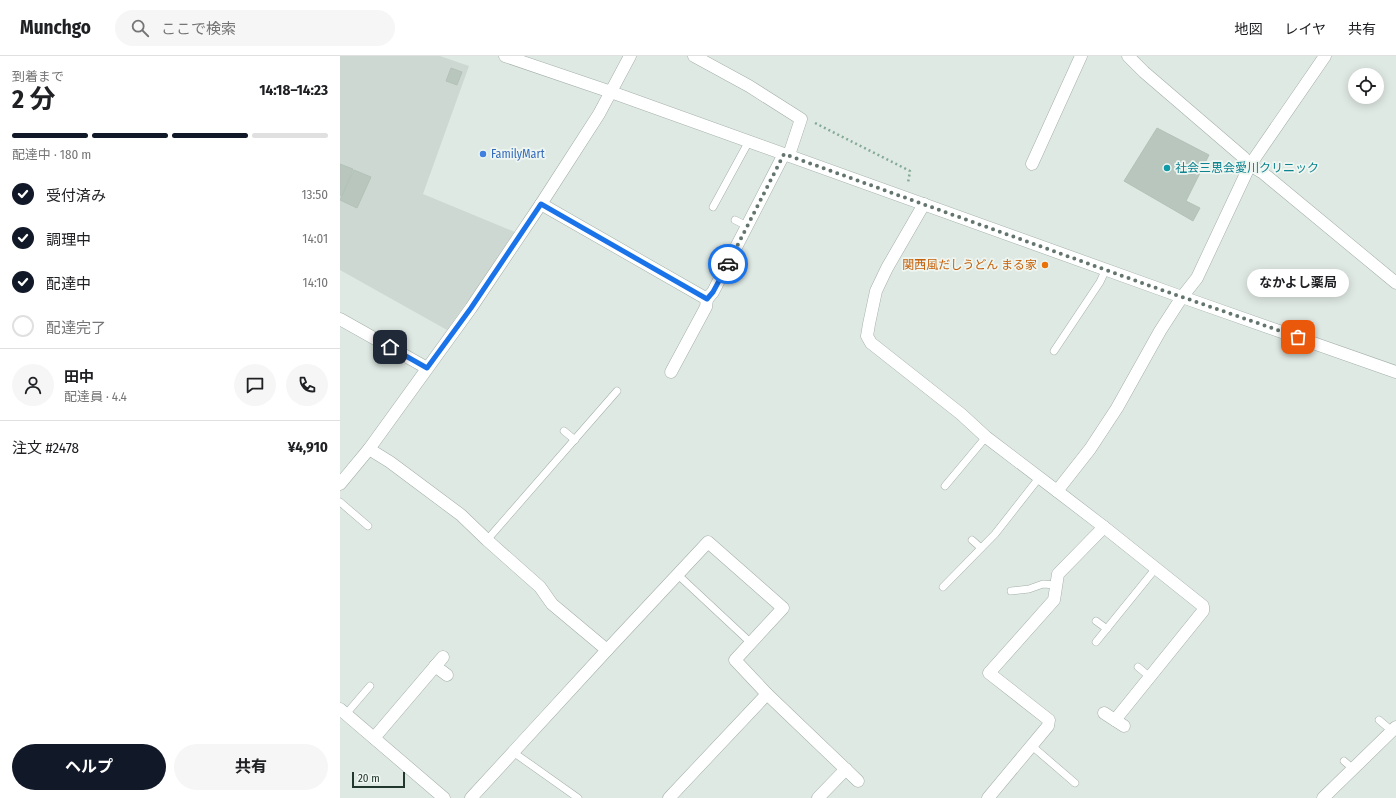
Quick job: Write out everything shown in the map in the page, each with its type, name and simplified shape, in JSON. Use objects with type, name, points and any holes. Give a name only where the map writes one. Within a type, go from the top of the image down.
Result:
[{"type":"street","points":[[505,56],[787,154],[1182,297],[1396,372]]},
{"type":"street","points":[[340,484],[369,449],[471,308],[599,114],[630,56]]},
{"type":"street","points":[[671,372],[706,307],[707,299],[713,292],[747,226],[787,154],[801,119],[749,86],[694,56]]},
{"type":"street","points":[[1032,164],[1080,56]]},
{"type":"street","points":[[1057,491],[1090,449],[1117,408],[1160,332],[1182,297],[1197,278],[1250,165],[1325,56]]},
{"type":"street","points":[[1134,58],[1144,72],[1243,157],[1250,165],[1263,173],[1396,283]]},
{"type":"street","points":[[541,204],[707,299]]},
{"type":"street","points":[[924,204],[887,268],[876,291],[867,336],[870,343],[961,414],[986,437],[1104,527],[1203,606],[1203,612],[1150,677],[1119,723],[1104,713]]},
{"type":"street","points":[[340,319],[427,368]]},
{"type":"street","points":[[369,449],[390,462],[461,515],[540,587],[552,604],[607,650]]},
{"type":"street","points":[[988,798],[1048,726],[1049,720],[989,673],[1054,600],[1058,574],[1104,527]]},
{"type":"street","points":[[471,798],[708,542],[783,608],[735,660],[767,694],[858,781]]},
{"type":"street","points":[[374,738],[439,662],[447,676]]},
{"type":"street","points":[[670,798],[767,694]]},
{"type":"street","points":[[343,711],[444,798]]},
{"type":"street","points":[[1323,798],[1349,765],[1394,729]]},
{"type":"street","points":[[818,798],[846,769]]},
{"type":"lane","points":[[713,207],[749,141]]},
{"type":"lane","points":[[735,220],[747,226]]},
{"type":"lane","points":[[1054,351],[1100,282],[1106,269]]},
{"type":"lane","points":[[487,540],[617,391]]},
{"type":"lane","points":[[564,431],[574,440]]},
{"type":"lane","points":[[945,486],[986,437]]},
{"type":"lane","points":[[943,587],[996,534],[1039,478]]},
{"type":"lane","points":[[340,502],[368,526]]},
{"type":"lane","points":[[972,540],[981,548]]},
{"type":"lane","points":[[1096,642],[1156,568]]},
{"type":"lane","points":[[677,574],[751,643]]},
{"type":"lane","points":[[1011,591],[1029,589],[1042,584],[1056,585]]},
{"type":"lane","points":[[1096,621],[1106,629]]},
{"type":"lane","points":[[1138,667],[1150,677]]},
{"type":"lane","points":[[343,711],[370,686]]},
{"type":"lane","points":[[1379,720],[1394,729]]},
{"type":"lane","points":[[1032,746],[1076,783]]},
{"type":"lane","points":[[513,752],[578,798]]},
{"type":"path","points":[[801,119],[819,123],[910,171],[905,197]]},
{"type":"shaded area","points":[[340,56],[440,56],[469,66],[423,194],[515,232],[447,330],[340,270]]},
{"type":"building","points":[[451,68],[462,72],[457,85],[446,81]]},
{"type":"building","name":"社会三思会愛川クリニック","points":[[1157,128],[1209,155],[1186,201],[1200,208],[1193,221],[1124,181]]},
{"type":"building","points":[[340,164],[353,169],[342,196],[340,195]]},
{"type":"building","points":[[354,170],[371,177],[357,208],[340,200]]},
{"type":"way so far","points":[[728,264],[784,154],[1156,288],[1298,337]]},
{"type":"place","name":"FamilyMart","points":[[483,154]]},
{"type":"place","name":"社会三思会愛川クリニック","points":[[1167,168]]},
{"type":"place","name":"関西風だしうどん まる家","points":[[1045,265]]},
{"type":"place","name":"なかよし薬局","points":[[1298,337]]},
{"type":"route","points":[[390,347],[427,368],[471,308],[541,204],[707,299],[713,292],[728,264]]}]
